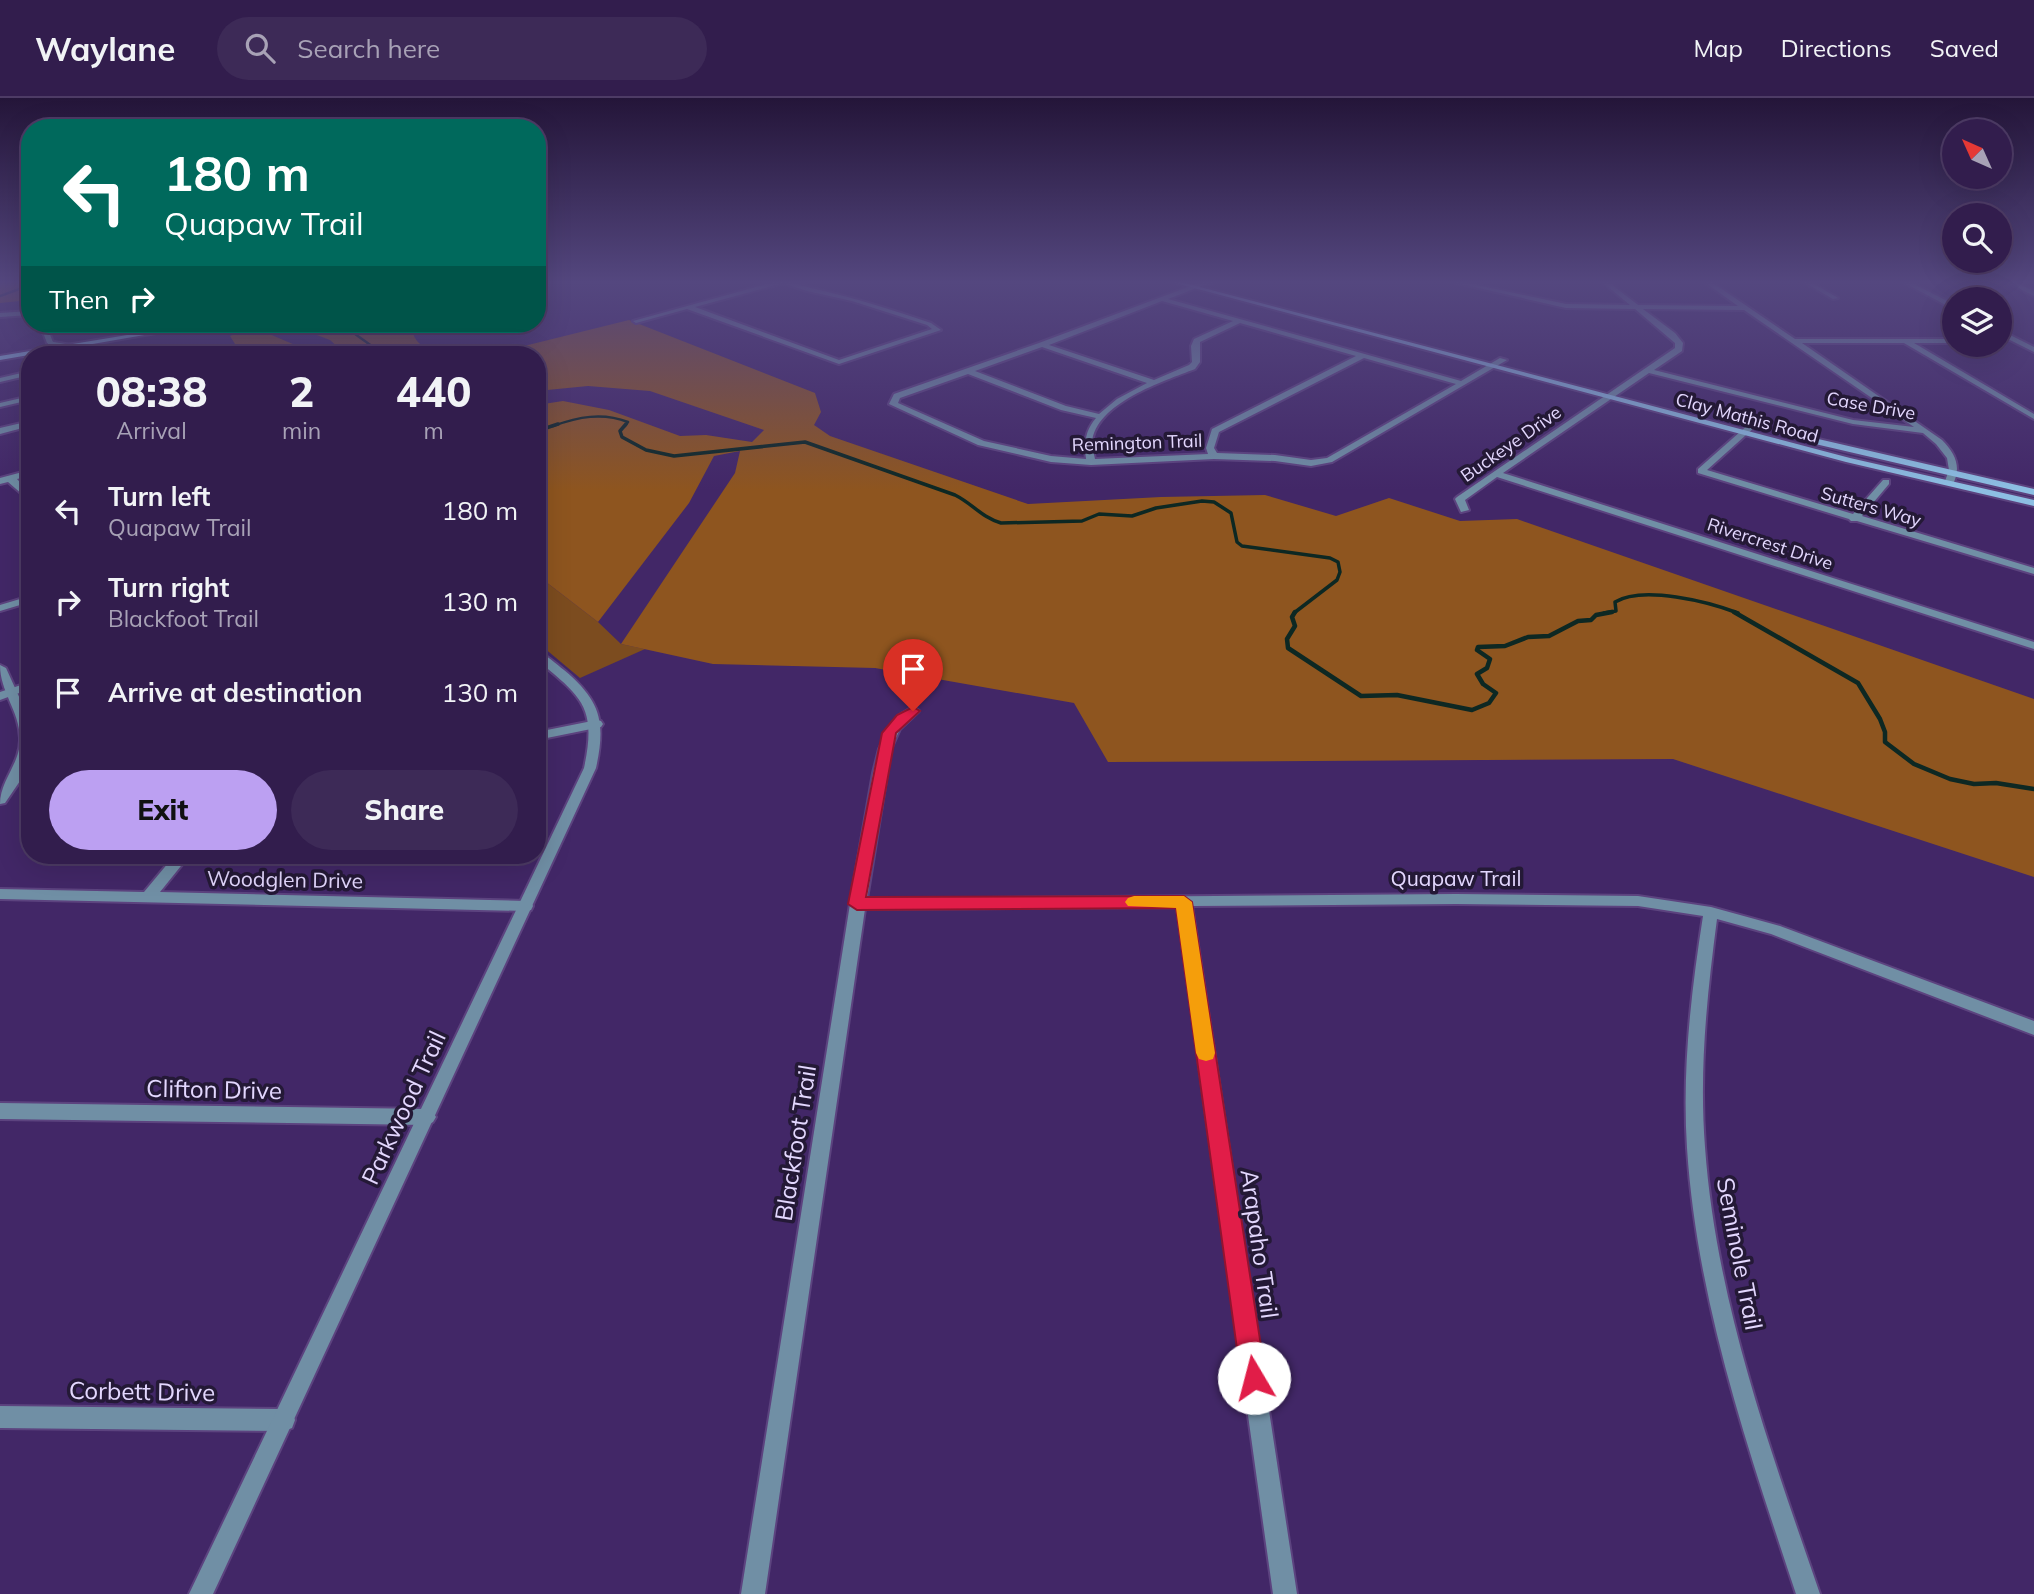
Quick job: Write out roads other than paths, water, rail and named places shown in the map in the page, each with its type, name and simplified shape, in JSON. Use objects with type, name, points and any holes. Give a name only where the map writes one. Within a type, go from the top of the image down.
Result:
[{"type":"main road","points":[[0,352],[21,351]]},
{"type":"main road","name":"Clay Mathis Road","points":[[1434,351],[1742,433],[1952,480],[2034,492]]},
{"type":"main road","name":"Clay Mathis Road","points":[[1468,351],[2034,503]]},
{"type":"main road","points":[[0,358],[21,354]]},
{"type":"street","points":[[808,351],[839,362],[873,351]]},
{"type":"street","points":[[968,371],[1025,351]]},
{"type":"street","points":[[1059,351],[1155,383]]},
{"type":"street","points":[[1091,462],[1086,450],[1099,416],[1133,393],[1192,367],[1196,362],[1195,351]]},
{"type":"street","points":[[1344,351],[1461,383],[1503,360]]},
{"type":"street","name":"Buckeye Drive","points":[[1464,510],[1460,499],[1676,351]]},
{"type":"street","points":[[1808,351],[1926,431],[1950,453],[1952,480]]},
{"type":"street","points":[[1923,351],[2034,417]]},
{"type":"street","points":[[1214,456],[1210,448],[1215,431],[1362,356]]},
{"type":"street","points":[[968,371],[1064,408],[1099,416]]},
{"type":"street","name":"Remington Trail","points":[[968,371],[897,396],[894,400],[897,406],[1000,450],[1051,459],[1091,462],[1214,456],[1258,457],[1311,463],[1329,460],[1461,383]]},
{"type":"street","name":"Case Drive","points":[[1649,371],[1853,422],[1926,431]]},
{"type":"street","points":[[0,380],[21,375]]},
{"type":"street","points":[[0,405],[21,400]]},
{"type":"street","points":[[0,431],[21,425]]},
{"type":"street","points":[[1742,433],[1752,426]]},
{"type":"street","name":"Sutters Way","points":[[1742,433],[1701,471],[1854,519],[2034,570]]},
{"type":"street","name":"Rivercrest Drive","points":[[1496,474],[2034,646]]},
{"type":"street","points":[[5,480],[21,492]]},
{"type":"street","points":[[1854,519],[1886,482]]},
{"type":"street","points":[[0,608],[21,602]]},
{"type":"street","points":[[546,662],[585,697],[597,724],[546,734]]},
{"type":"street","points":[[0,668],[6,694],[21,722]]},
{"type":"street","name":"Blackfoot Trail","points":[[753,1594],[857,904],[889,733],[902,718],[913,711]]},
{"type":"street","name":"Parkwood Trail","points":[[546,863],[590,768],[596,745],[597,724]]},
{"type":"street","points":[[0,800],[14,782],[21,766]]},
{"type":"street","points":[[148,897],[175,864]]},
{"type":"street","name":"Parkwood Trail","points":[[201,1594],[545,864]]},
{"type":"street","name":"Woodglen Drive","points":[[0,894],[526,906]]},
{"type":"street","name":"Quapaw Trail","points":[[857,904],[1638,901],[1711,912],[1775,930],[2034,1028]]},
{"type":"street","name":"Arapaho Trail","points":[[1184,902],[1285,1594]]},
{"type":"street","name":"Seminole Trail","points":[[1711,912],[1697,1020],[1694,1083],[1697,1158],[1708,1240],[1728,1335],[1764,1462],[1808,1594]]},
{"type":"street","name":"Clifton Drive","points":[[0,1111],[427,1117]]},
{"type":"street","name":"Corbett Drive","points":[[0,1417],[284,1420]]},
{"type":"waterway","points":[[553,426],[599,416],[628,422],[625,426]]},
{"type":"waterway","points":[[546,428],[558,424]]},
{"type":"waterway","points":[[626,424],[620,431],[622,437],[646,450],[674,456],[805,442],[955,495],[1001,523],[1082,521],[1099,514],[1132,516],[1156,508],[1202,501],[1214,502],[1231,513],[1237,542],[1242,546],[1330,558],[1338,562],[1340,572],[1337,580],[1295,612]]},
{"type":"waterway","points":[[1604,613],[1616,611],[1615,602],[1642,595],[1694,600],[1738,613]]},
{"type":"waterway","points":[[1295,612],[1292,617],[1295,626],[1287,639],[1288,648],[1361,696],[1397,695],[1472,710],[1489,703],[1496,693],[1483,684],[1477,674],[1487,668],[1490,659],[1477,650],[1478,647],[1505,646],[1528,637],[1549,636],[1578,621],[1591,620],[1596,615],[1612,612]]},
{"type":"waterway","points":[[1734,612],[1858,683],[1880,719],[1885,732],[1885,742],[1914,764],[1950,779],[1974,784],[1996,783],[2034,789]]}]
